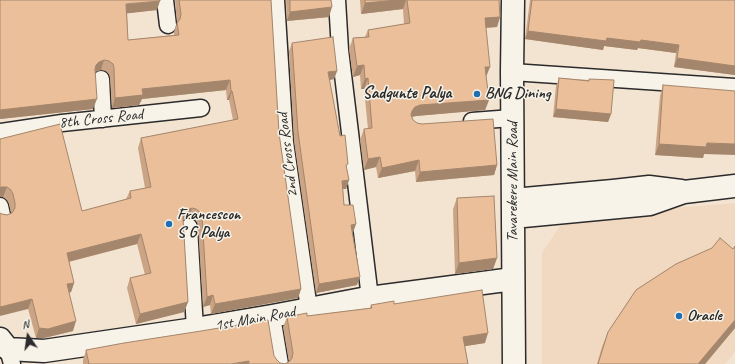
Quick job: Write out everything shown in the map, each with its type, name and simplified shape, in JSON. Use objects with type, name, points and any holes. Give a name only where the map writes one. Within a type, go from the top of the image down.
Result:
[{"type":"main road","name":"Tavarekere Main Road","points":[[513,0],[512,118],[514,364]]},
{"type":"main road","points":[[513,208],[650,204],[684,192],[735,186]]},
{"type":"main road","name":"1st Main Road","points":[[7,351],[44,351],[195,329],[370,298],[513,279]]},
{"type":"street","points":[[165,0],[168,25]]},
{"type":"street","name":"2nd Cross Road","points":[[276,0],[285,142],[309,309]]},
{"type":"street","points":[[337,0],[340,50],[370,298]]},
{"type":"street","points":[[512,72],[735,87]]},
{"type":"street","points":[[101,79],[104,119]]},
{"type":"street","name":"8th Cross Road","points":[[0,132],[62,123],[201,108]]},
{"type":"street","points":[[456,122],[512,118]]},
{"type":"street","points":[[189,227],[195,329]]},
{"type":"street","points":[[272,316],[280,364]]},
{"type":"shaded area","points":[[735,203],[735,352],[725,364],[542,364],[542,253],[566,217]]},
{"type":"building","points":[[0,0],[160,0],[126,4],[128,40],[179,35],[177,23],[181,14],[179,0],[271,0],[279,133],[301,289],[215,304],[213,295],[207,297],[202,216],[200,212],[192,208],[184,213],[183,218],[188,302],[140,314],[130,278],[151,273],[141,234],[67,253],[74,283],[67,284],[76,321],[48,329],[39,328],[32,299],[0,307],[0,213],[7,215],[12,213],[15,208],[15,203],[11,190],[7,187],[0,188],[0,139],[60,124],[82,211],[131,198],[130,191],[151,187],[141,138],[238,119],[231,91],[230,80],[142,89],[143,95],[115,98],[113,64],[104,60],[96,65],[95,69],[97,99],[0,110]]},
{"type":"building","points":[[290,0],[331,0],[332,7],[290,12]]},
{"type":"building","points":[[365,0],[397,0],[365,3]]},
{"type":"building","points":[[407,0],[499,0],[500,17],[485,18],[490,67],[485,67],[489,100],[420,105],[415,107],[411,115],[413,120],[422,124],[493,119],[497,165],[420,172],[419,160],[382,168],[380,157],[368,159],[364,129],[372,128],[368,78],[365,79],[364,65],[357,66],[353,38],[369,37],[368,30],[410,23]]},
{"type":"building","points":[[532,0],[735,0],[735,66],[677,58],[679,45],[641,40],[640,42],[607,38],[606,41],[528,31]]},
{"type":"building","points":[[333,37],[337,71],[328,72],[340,136],[345,135],[348,164],[346,165],[349,180],[342,181],[344,205],[353,205],[356,224],[351,225],[360,277],[319,284],[298,132],[292,43]]},
{"type":"building","points":[[559,78],[589,81],[589,79],[614,80],[611,114],[556,109]]},
{"type":"building","points":[[663,85],[735,91],[735,144],[707,143],[706,147],[659,144]]},
{"type":"building","points":[[494,196],[497,258],[459,263],[457,198]]},
{"type":"building","name":"Oracle","points":[[720,238],[733,249],[735,246],[735,320],[698,364],[598,364],[608,332],[636,290],[676,264],[712,248]]},
{"type":"building","points":[[482,290],[488,333],[463,337],[468,364],[285,364],[290,361],[293,353],[287,317],[307,313],[307,316],[372,308],[371,305],[394,301],[394,304]]},
{"type":"building","points":[[268,320],[274,356],[280,363],[285,364],[249,364],[249,361],[231,364],[89,364],[86,350]]},
{"type":"place","name":"BNG Dining","points":[[477,94]]},
{"type":"place","name":"Francescon S G Palya","points":[[169,224]]},
{"type":"place","name":"Oracle","points":[[679,316]]},
{"type":"district","name":"Sadgunte Palya","points":[[407,94]]}]
